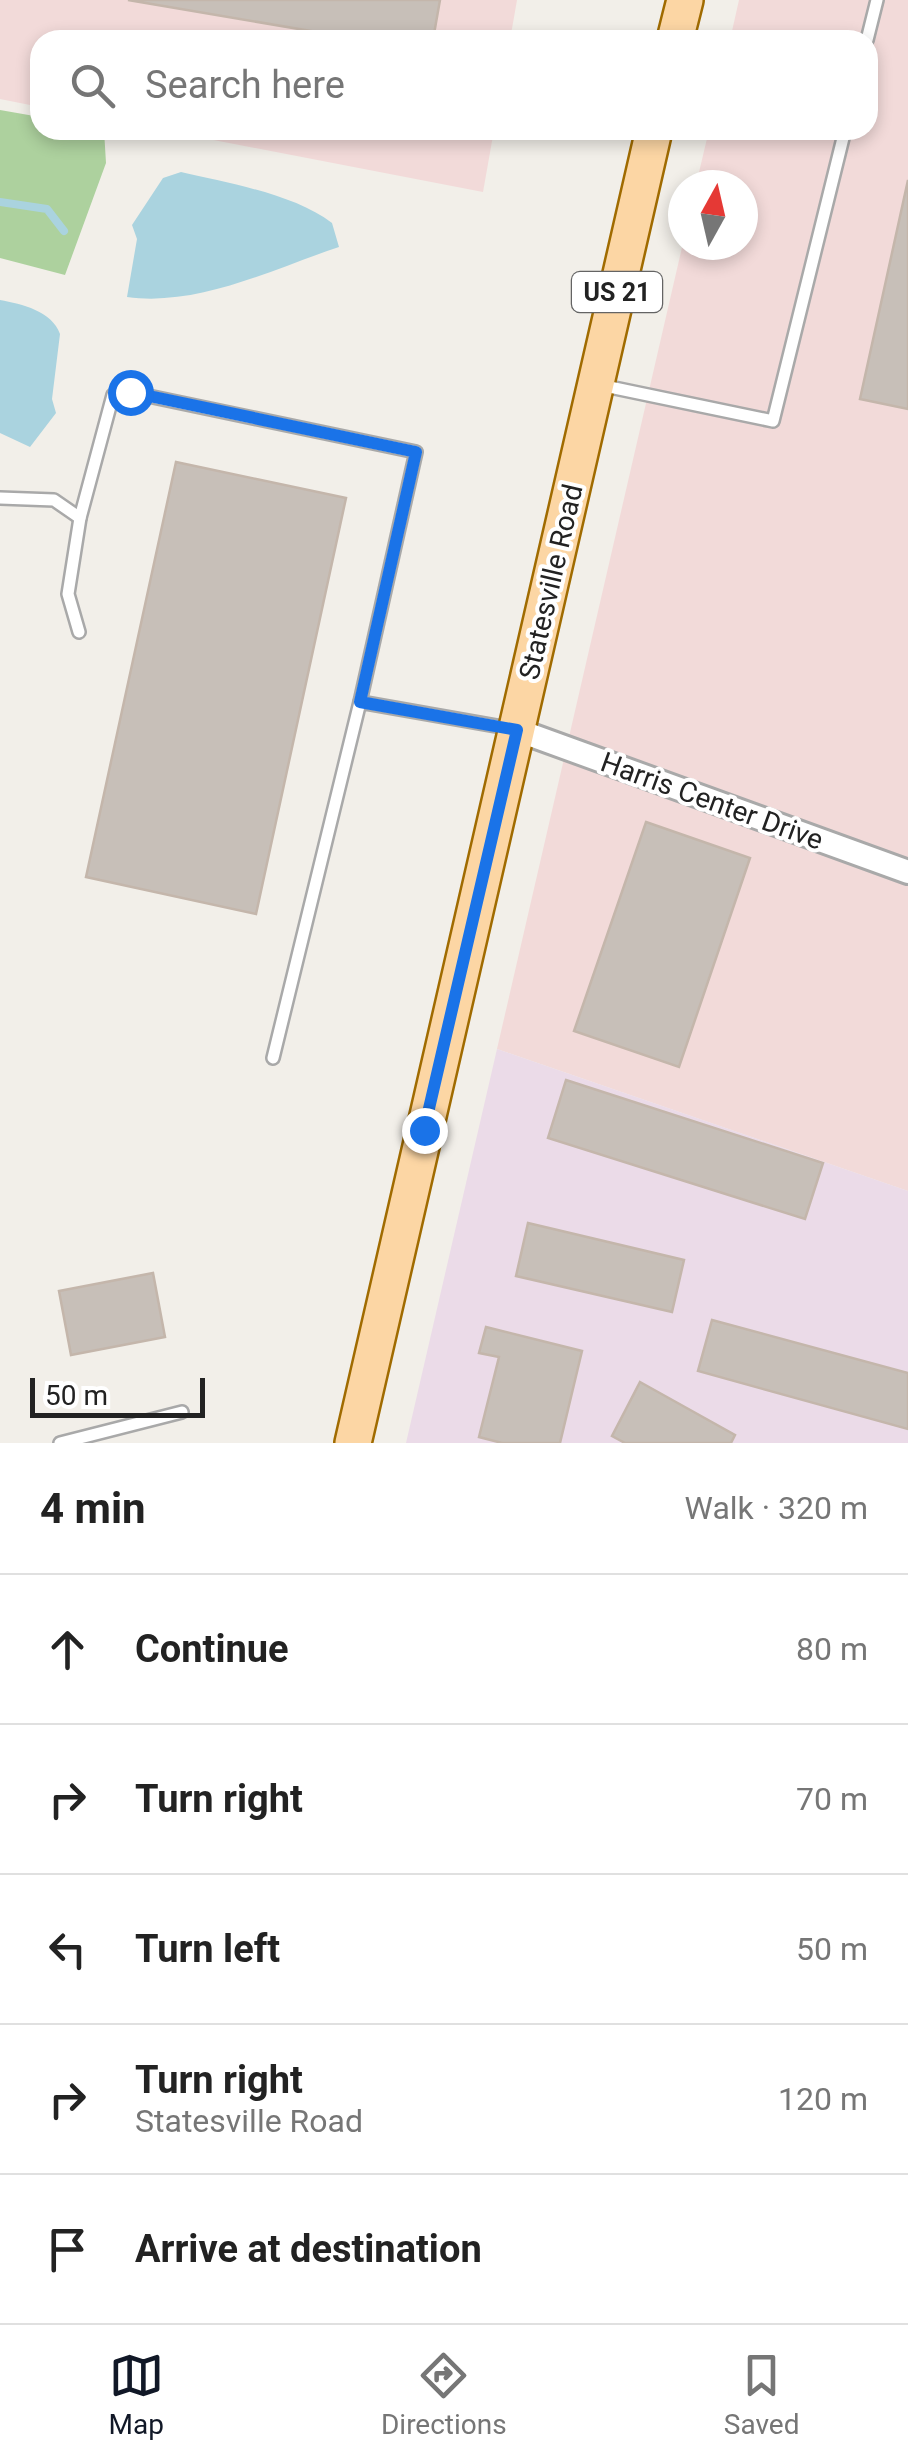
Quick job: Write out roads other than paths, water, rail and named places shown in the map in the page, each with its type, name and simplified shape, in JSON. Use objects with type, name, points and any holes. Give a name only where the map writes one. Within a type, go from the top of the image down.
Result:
[{"type":"main road","points":[[678,30],[685,0]]},
{"type":"main road","name":"Statesville Road","points":[[353,1443],[652,140]]},
{"type":"street","name":"Harris Center Drive","points":[[517,730],[908,872]]},
{"type":"lane","points":[[870,30],[878,0]]},
{"type":"lane","points":[[596,384],[773,421],[843,140]]},
{"type":"lane","points":[[78,632],[68,594],[80,518],[113,396],[130,392],[416,452],[273,1058]]},
{"type":"lane","points":[[0,498],[54,500],[80,518]]},
{"type":"lane","points":[[360,702],[517,730]]},
{"type":"lane","points":[[60,1443],[182,1412]]},
{"type":"water","points":[[181,172],[299,204],[332,223],[339,247],[208,291],[154,299],[127,297],[137,239],[132,225],[163,178]]},
{"type":"water","points":[[0,300],[43,314],[60,334],[52,399],[56,413],[30,447],[0,433]]},
{"type":"waterway","points":[[0,202],[47,209],[64,231]]}]
